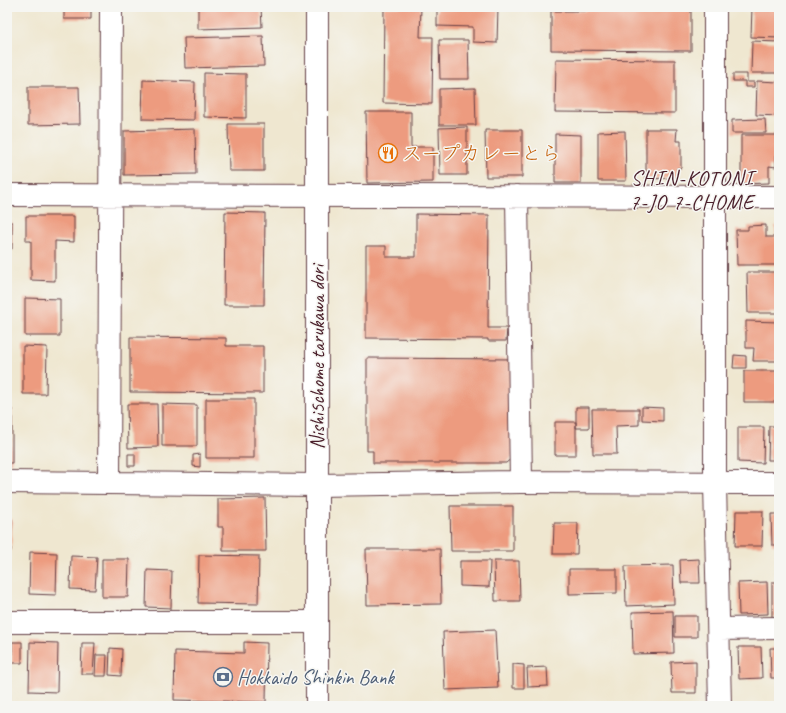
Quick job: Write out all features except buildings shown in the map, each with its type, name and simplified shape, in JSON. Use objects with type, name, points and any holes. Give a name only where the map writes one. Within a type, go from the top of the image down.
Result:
[{"type":"street","points":[[109,482],[111,7]]},
{"type":"street","name":"Nishi5chome tarukawa dori","points":[[317,7],[317,706]]},
{"type":"street","points":[[715,7],[715,483],[720,706]]},
{"type":"street","points":[[7,195],[779,197]]},
{"type":"street","points":[[517,196],[521,482]]},
{"type":"street","points":[[7,482],[317,485],[521,482],[779,482]]},
{"type":"street","points":[[7,622],[317,622]]},
{"type":"street","points":[[719,629],[779,628]]},
{"type":"place","name":"スープカレーとら","points":[[388,153]]},
{"type":"place","name":"Hokkaido Shinkin Bank","points":[[223,677]]},
{"type":"district","name":"SHIN-KOTONI 7-JO 7-CHOME","points":[[692,190]]}]
